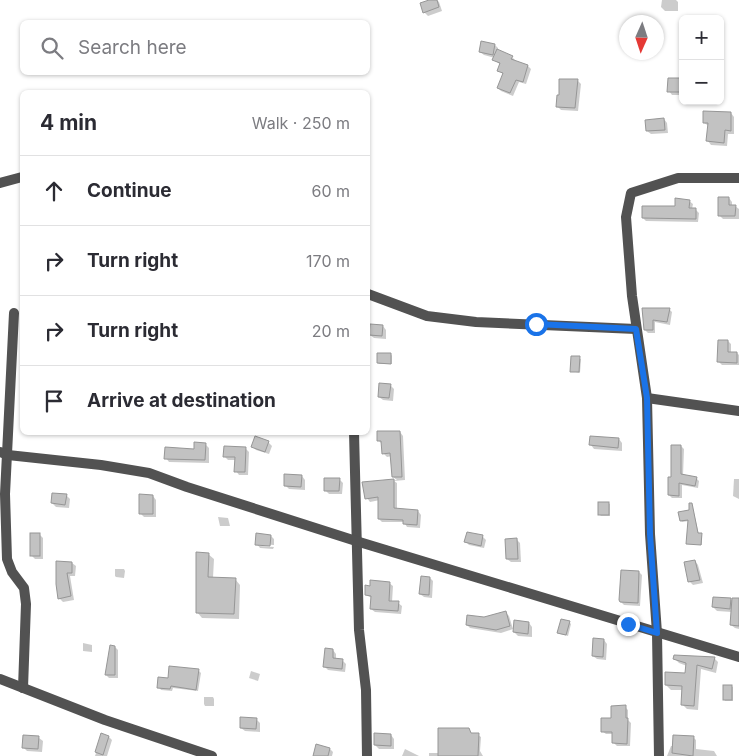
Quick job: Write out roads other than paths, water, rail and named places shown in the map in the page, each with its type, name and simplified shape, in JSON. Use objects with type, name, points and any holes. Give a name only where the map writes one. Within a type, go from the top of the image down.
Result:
[{"type":"street","points":[[0,183],[20,178]]},
{"type":"street","points":[[659,756],[657,633],[650,534],[647,398],[636,329],[626,217],[631,193],[678,178],[739,178]]},
{"type":"street","points":[[370,295],[427,316],[476,322],[636,329]]},
{"type":"street","points":[[14,313],[4,453],[7,559],[12,572],[24,588],[26,604],[23,688]]},
{"type":"street","points":[[647,398],[739,411]]},
{"type":"street","points":[[354,435],[359,630],[366,690],[367,756]]},
{"type":"street","points":[[4,453],[149,473],[356,541],[739,657]]},
{"type":"street","points":[[0,679],[105,720],[212,756]]}]
